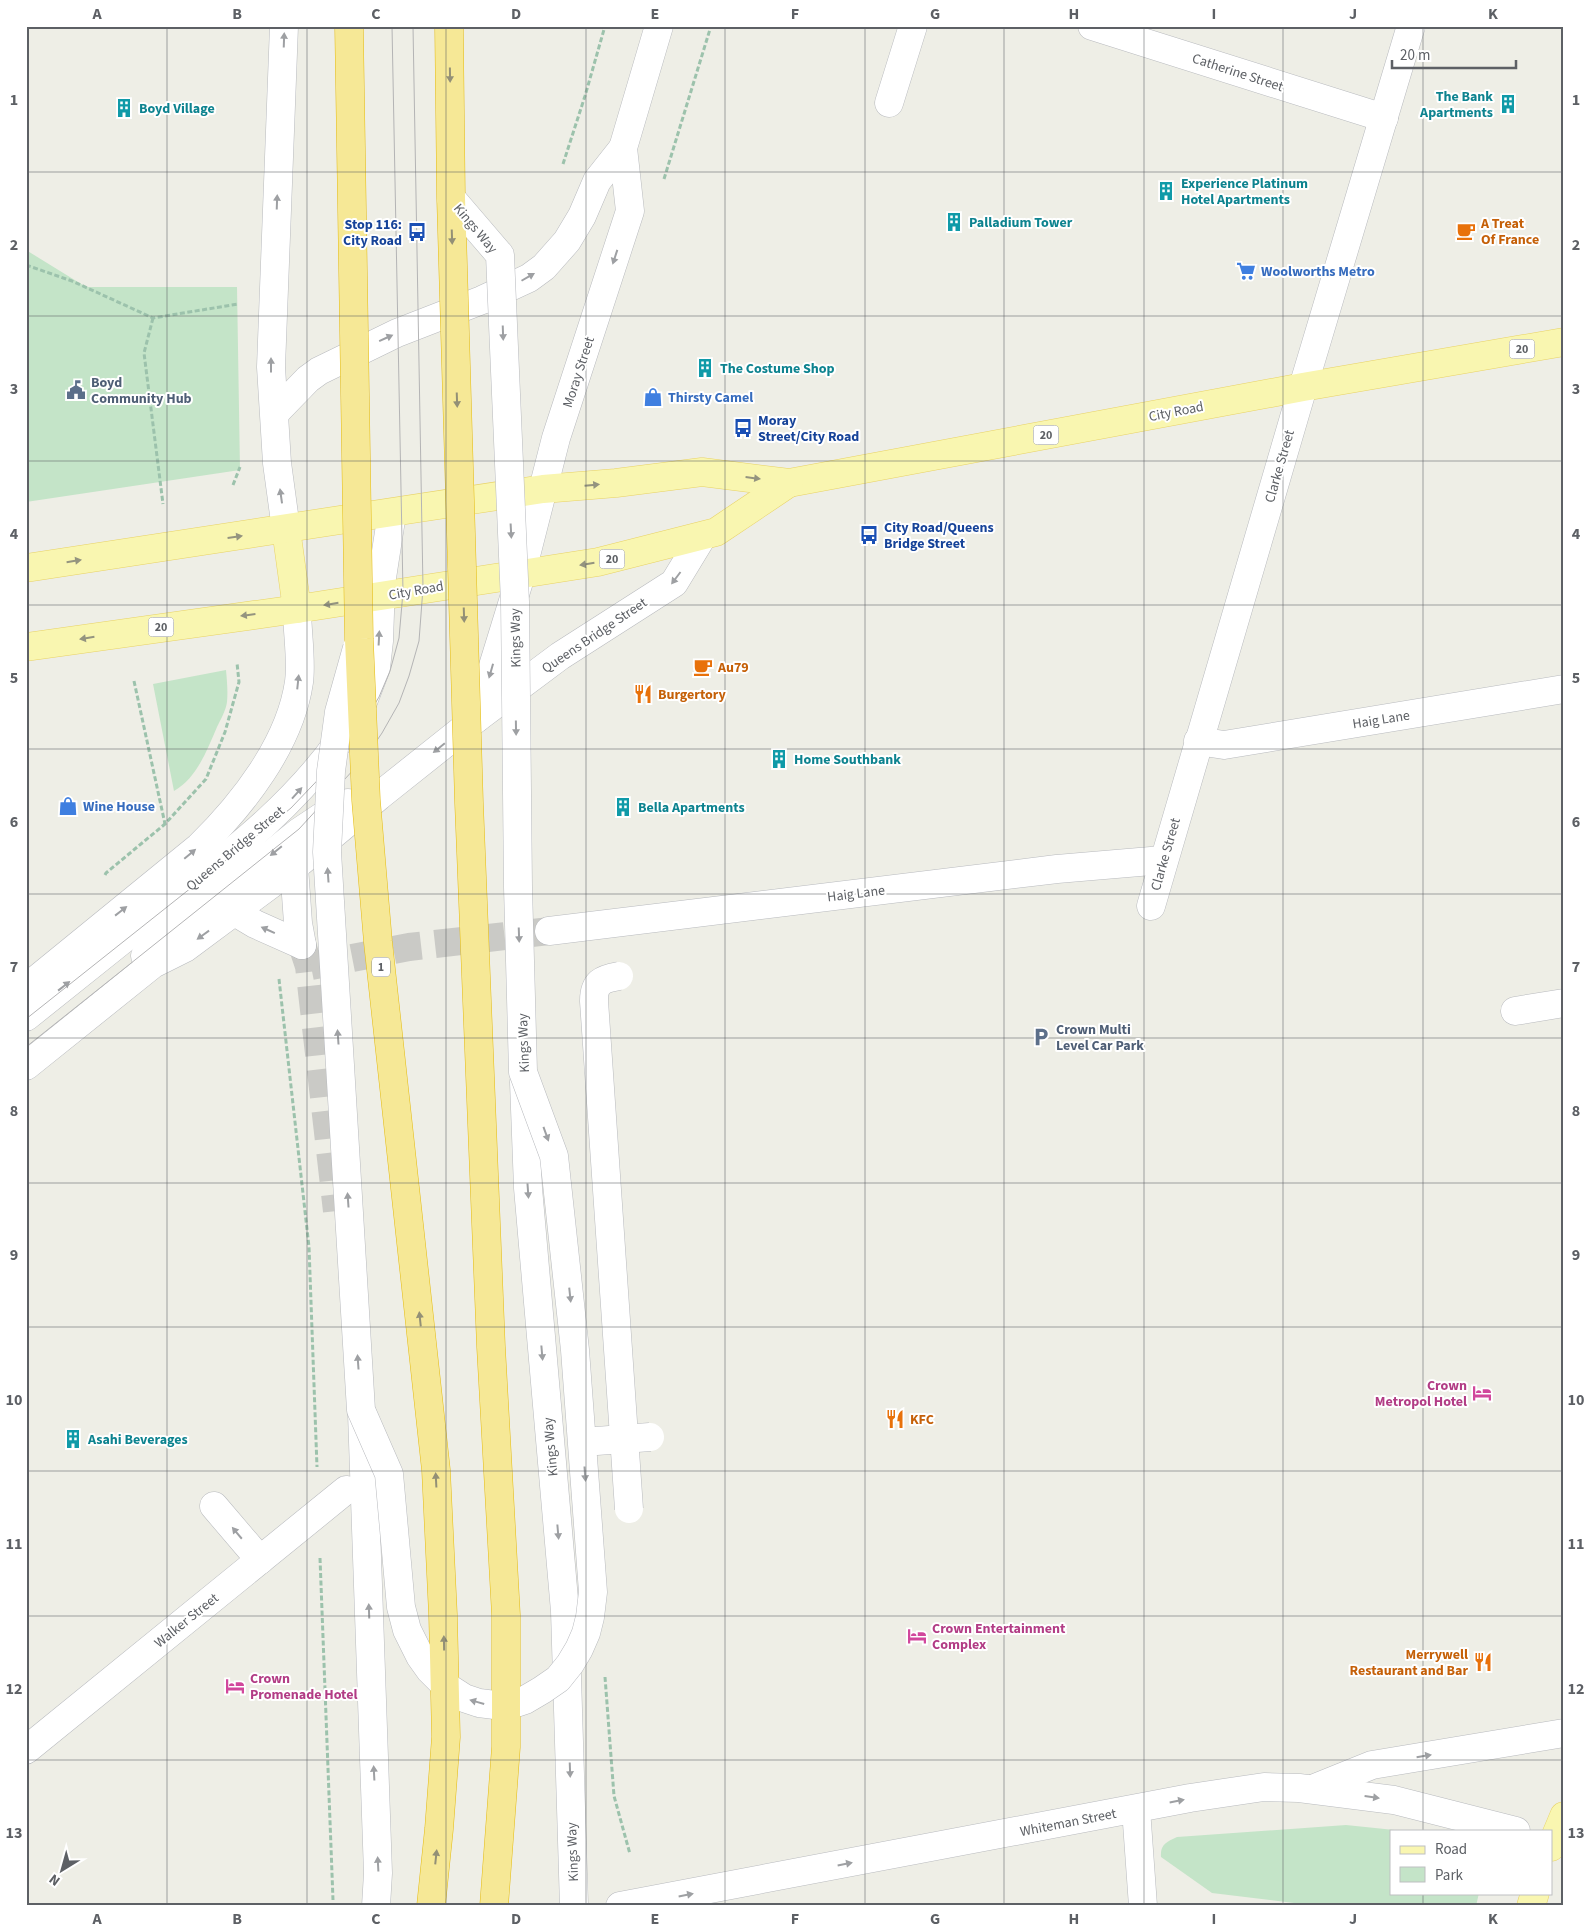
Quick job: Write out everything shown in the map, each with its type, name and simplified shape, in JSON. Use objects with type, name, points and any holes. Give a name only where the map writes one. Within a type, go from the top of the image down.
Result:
[{"type":"highway","name":"1","points":[[349,26],[359,639],[366,800],[378,942],[436,1470],[443,1615],[446,1737],[431,1906]]},
{"type":"highway","name":"Kings Way","points":[[449,26],[451,198],[473,892],[490,1347],[506,1615],[506,1747],[494,1906]]},
{"type":"main road","name":"City Road","points":[[26,568],[204,540],[286,530],[543,489],[616,483],[702,472],[789,483],[1303,387],[1564,342]]},
{"type":"main road","name":"City Road","points":[[26,647],[297,609],[598,562],[716,532],[789,483]]},
{"type":"main road","name":"Queens Bridge Street","points":[[286,530],[297,609]]},
{"type":"main road","points":[[1531,1906],[1535,1894]]},
{"type":"street","points":[[284,26],[271,367],[277,463],[286,530]]},
{"type":"street","name":"Moray Street","points":[[478,718],[521,575],[556,438],[630,210],[623,148],[658,26]]},
{"type":"street","points":[[888,103],[913,26]]},
{"type":"street","name":"Catherine Street","points":[[1092,26],[1384,118]]},
{"type":"street","name":"Clarke Street","points":[[1151,906],[1198,741],[1411,26]]},
{"type":"street","points":[[275,413],[308,379],[319,371],[398,333],[482,300],[529,278],[544,268],[567,241],[582,216],[597,181],[623,148]]},
{"type":"street","name":"Kings Way","points":[[451,198],[500,255],[515,602],[518,887],[528,1188],[564,1611],[574,1906]]},
{"type":"street","name":"Queens Bridge Street","points":[[26,1017],[242,846],[280,811],[320,767],[342,737],[361,707],[376,668],[380,596],[392,513]]},
{"type":"street","name":"Queens Bridge Street","points":[[26,1066],[153,964],[186,948],[294,867],[379,796],[560,656],[674,583],[702,537]]},
{"type":"street","name":"Queens Bridge Street","points":[[26,988],[199,847],[220,827],[249,791],[273,751],[292,710],[299,680],[297,609]]},
{"type":"street","points":[[359,639],[339,712],[331,772],[327,852],[366,1513],[378,1873],[376,1906]]},
{"type":"street","name":"Haig Lane","points":[[1198,741],[1224,745],[1564,689]]},
{"type":"street","name":"Queens Bridge Street","points":[[26,1050],[299,832],[344,804],[379,796]]},
{"type":"street","name":"Haig Lane","points":[[549,931],[1057,869],[1163,860]]},
{"type":"street","points":[[234,912],[255,924],[302,945],[298,923],[294,867]]},
{"type":"street","points":[[619,976],[606,978],[597,986],[594,991],[594,1000],[629,1509]]},
{"type":"street","points":[[1515,1011],[1564,1003]]},
{"type":"street","points":[[361,1410],[389,1474],[401,1606],[407,1630],[420,1656],[430,1670],[447,1687],[464,1698],[479,1703],[495,1705],[510,1705],[525,1700],[558,1679],[570,1664],[586,1633],[593,1592],[583,1442],[563,1229],[554,1156],[523,1072]]},
{"type":"street","points":[[583,1442],[650,1436]]},
{"type":"street","name":"Walker Street","points":[[26,1750],[346,1490]]},
{"type":"street","points":[[214,1506],[260,1560]]},
{"type":"street","points":[[1311,1790],[1372,1765],[1564,1733]]},
{"type":"street","name":"Whiteman Street","points":[[620,1906],[1136,1809],[1264,1787],[1311,1790],[1394,1800],[1512,1830]]},
{"type":"street","points":[[1136,1809],[1143,1906]]},
{"type":"path","points":[[560,172],[586,96],[604,26]]},
{"type":"path","points":[[26,265],[72,281],[153,318],[245,303]]},
{"type":"path","points":[[153,318],[144,353],[163,504]]},
{"type":"path","points":[[106,873],[165,824],[206,779],[225,732],[239,682],[237,663]]},
{"type":"path","points":[[134,681],[165,824]]},
{"type":"path","points":[[279,979],[309,1247],[333,1900]]},
{"type":"green space","points":[[26,250],[86,287],[237,287],[240,470],[26,502]]},
{"type":"green space","points":[[226,670],[227,698],[223,714],[195,771],[189,779],[174,791],[153,684]]},
{"type":"green space","points":[[1346,1825],[1394,1830],[1390,1830],[1390,1894],[1479,1894],[1476,1906],[1318,1906],[1212,1893],[1161,1857],[1164,1844],[1177,1837]]},
{"type":"tunnel","points":[[311,966],[409,947],[549,931]]},
{"type":"tunnel","points":[[302,945],[309,966],[337,1211]]},
{"type":"tram line","points":[[26,1019],[291,808],[333,764],[364,722],[379,697],[390,671],[399,638],[403,592],[392,26]]},
{"type":"tram line","points":[[26,1047],[299,829],[367,755],[399,703],[419,641],[423,588],[413,26]]},
{"type":"place","name":"The Bank Apartments","points":[[1508,104]]},
{"type":"place","name":"Boyd Village","points":[[124,108]]},
{"type":"place","name":"Experience Platinum Hotel Apartments","points":[[1166,191]]},
{"type":"place","name":"Palladium Tower","points":[[954,222]]},
{"type":"place","name":"A Treat Of France","points":[[1466,231]]},
{"type":"place","name":"Stop 116: City Road","points":[[417,232]]},
{"type":"place","name":"Woolworths Metro","points":[[1246,271]]},
{"type":"place","name":"The Costume Shop","points":[[705,368]]},
{"type":"place","name":"Boyd Community Hub","points":[[76,390]]},
{"type":"place","name":"Thirsty Camel","points":[[653,397]]},
{"type":"place","name":"Moray Street/City Road","points":[[743,428]]},
{"type":"place","name":"City Road/Queens Bridge Street","points":[[869,535]]},
{"type":"place","name":"Au79","points":[[703,667]]},
{"type":"place","name":"Burgertory","points":[[643,694]]},
{"type":"place","name":"Home Southbank","points":[[779,759]]},
{"type":"place","name":"Wine House","points":[[68,806]]},
{"type":"place","name":"Bella Apartments","points":[[623,807]]},
{"type":"place","name":"Crown Multi Level Car Park","points":[[1041,1037]]},
{"type":"place","name":"Crown Metropol Hotel","points":[[1482,1393]]},
{"type":"place","name":"KFC","points":[[895,1419]]},
{"type":"place","name":"Asahi Beverages","points":[[73,1439]]},
{"type":"place","name":"Crown Entertainment Complex","points":[[917,1636]]},
{"type":"place","name":"Merrywell Restaurant and Bar","points":[[1483,1662]]},
{"type":"place","name":"Crown Promenade Hotel","points":[[235,1686]]}]
